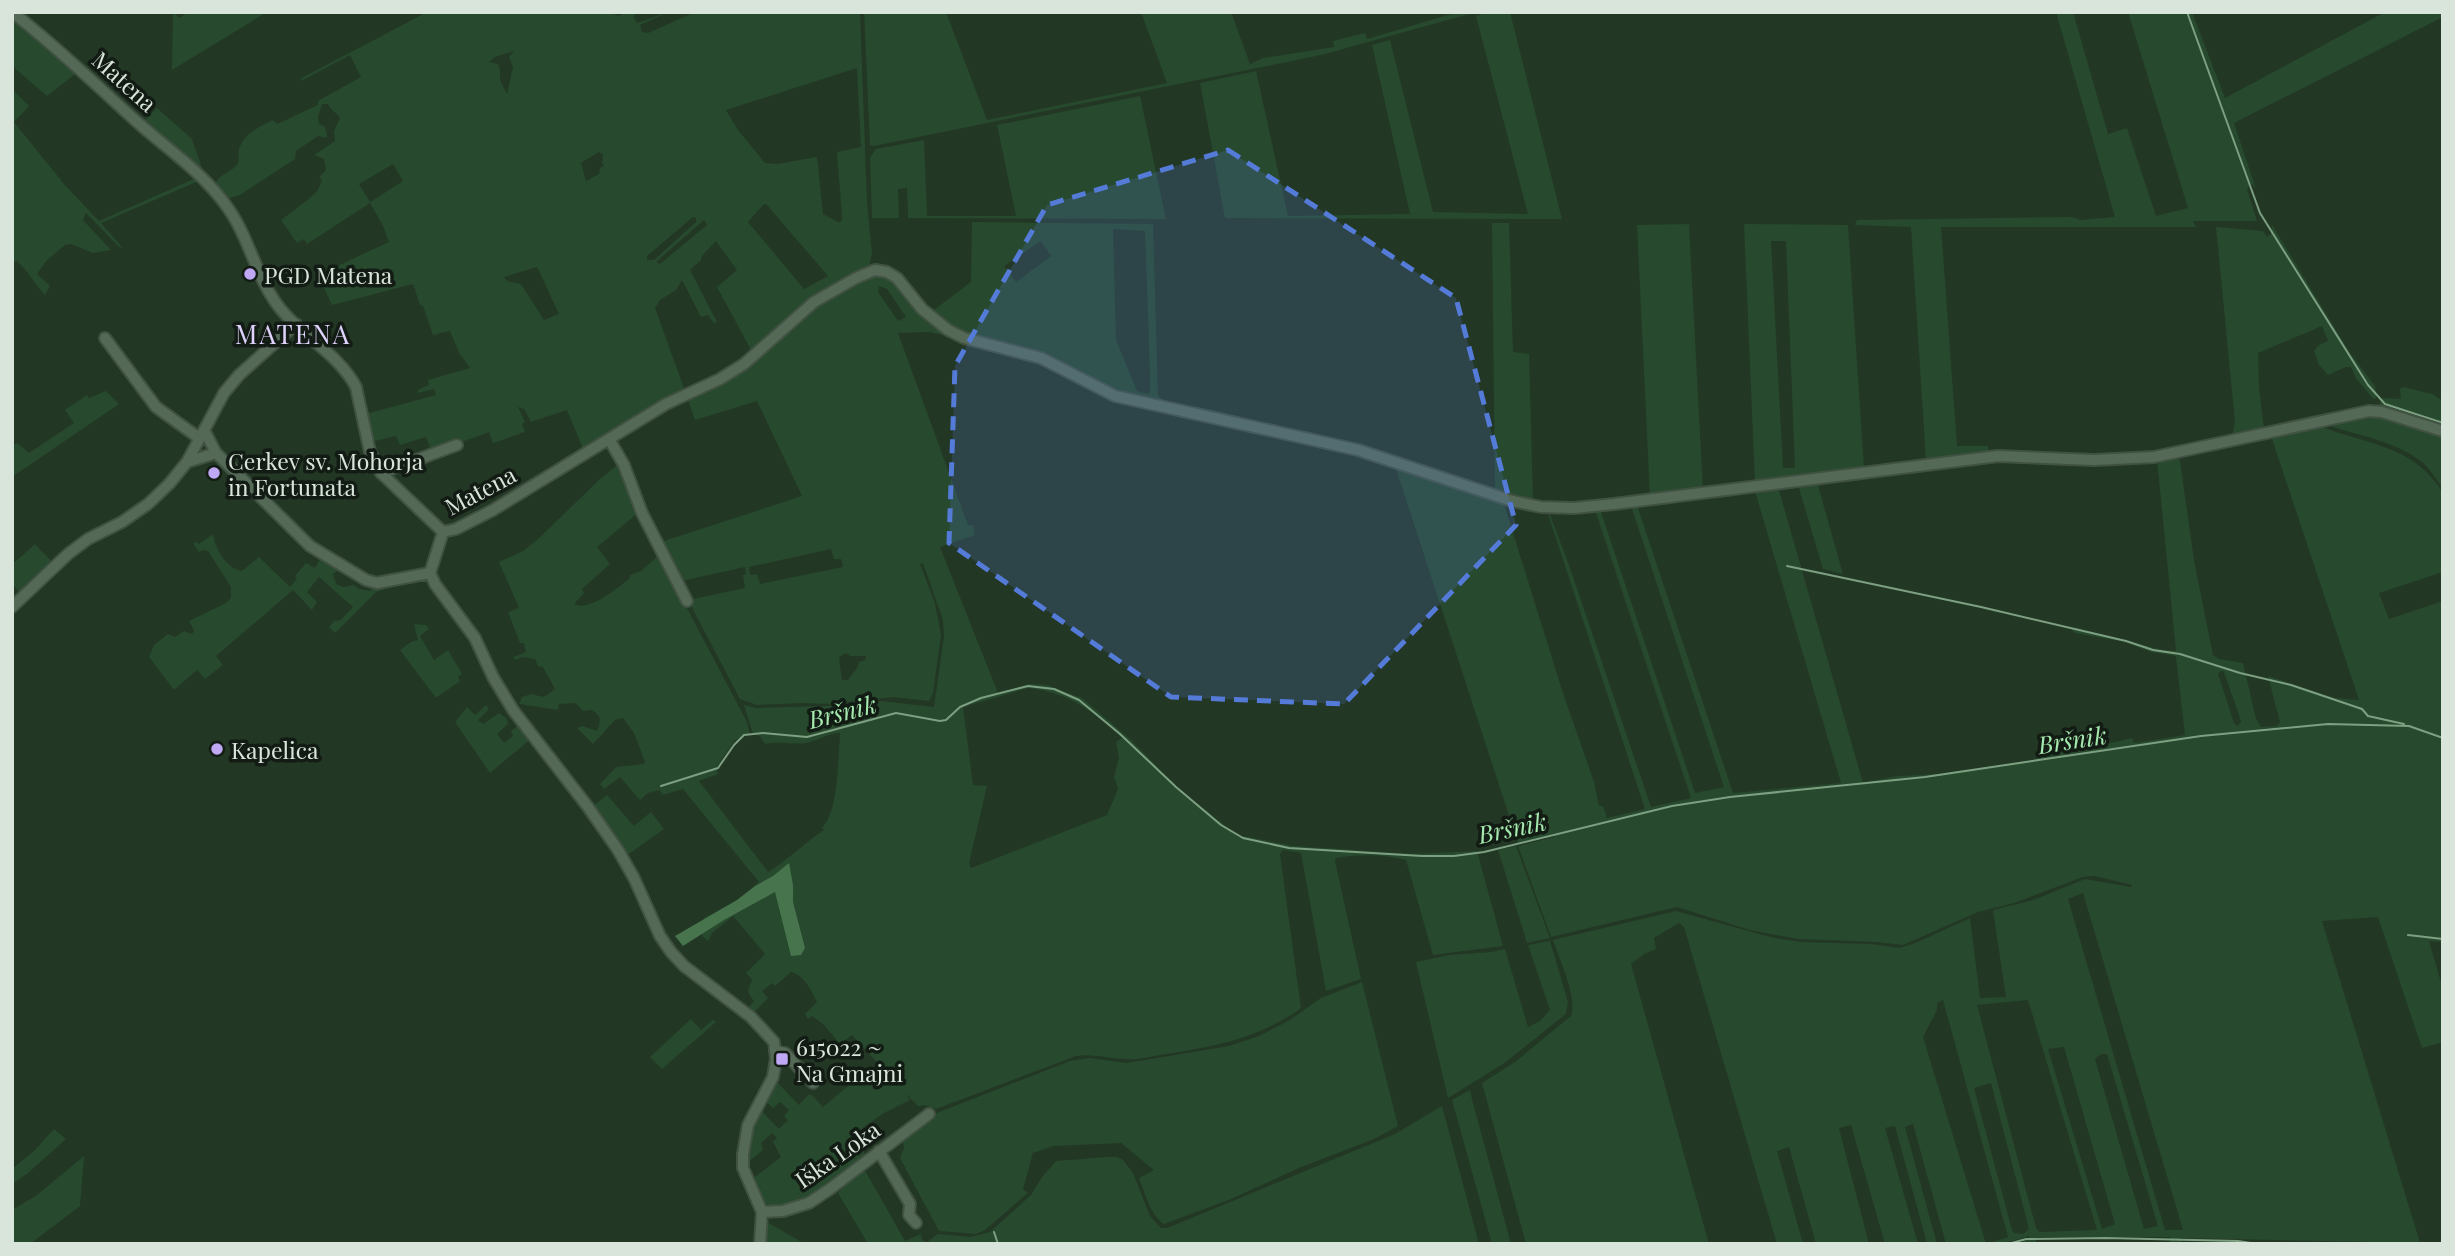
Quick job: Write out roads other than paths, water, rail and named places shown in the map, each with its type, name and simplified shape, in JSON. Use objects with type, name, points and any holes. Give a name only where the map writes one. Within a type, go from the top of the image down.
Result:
[{"type":"street","name":"Matena","points":[[12,12],[52,43],[136,122],[206,181],[227,206],[268,290],[280,308],[339,363],[352,380],[356,387],[370,452],[381,473],[443,532],[463,526],[493,510],[666,404],[744,365],[814,302],[856,278],[875,271],[887,272],[897,278],[922,309],[948,330],[964,338],[1041,358],[1115,396],[1358,450],[1512,501],[1541,506],[1574,508],[1614,505],[1998,456],[2094,460],[2154,457],[2369,411],[2382,412],[2443,431]]},
{"type":"street","points":[[12,607],[68,554],[88,539],[122,522],[148,504],[169,484],[187,462],[224,393],[239,375],[296,324]]},
{"type":"street","points":[[104,338],[156,407],[202,434],[216,453],[310,547],[346,569],[377,583],[430,573]]},
{"type":"street","points":[[609,439],[624,465],[642,513],[687,601]]},
{"type":"street","points":[[381,473],[457,445]]},
{"type":"street","points":[[187,462],[216,453]]},
{"type":"street","points":[[443,532],[430,573],[435,584],[475,638],[493,677],[513,710],[581,797],[618,850],[660,936],[671,952],[684,966],[759,1024],[774,1042],[776,1051],[773,1076],[748,1125],[743,1154],[743,1168],[762,1212],[760,1244]]},
{"type":"street","points":[[776,1051],[785,1053],[813,1083]]},
{"type":"street","name":"Iška Loka","points":[[762,1212],[809,1203],[929,1114]]},
{"type":"street","points":[[879,1151],[909,1204],[909,1215],[916,1223]]},
{"type":"waterway","points":[[2187,12],[2260,213],[2368,385],[2385,404],[2443,423]]},
{"type":"waterway","points":[[1787,566],[1981,607],[2126,641],[2153,650],[2180,654],[2240,673],[2291,685],[2362,709],[2368,716],[2404,724]]},
{"type":"waterway","name":"Bršnik","points":[[661,786],[718,768],[744,735],[763,733],[807,737],[896,713],[946,720],[960,707],[981,698],[1028,686],[1054,689],[1079,700],[1221,825],[1243,838],[1289,848],[1454,856],[1484,852],[1672,806],[1730,797],[1925,777],[2201,736],[2328,724],[2409,726],[2443,738]]},
{"type":"waterway","points":[[2408,935],[2443,939]]},
{"type":"waterway","points":[[994,1232],[998,1244]]},
{"type":"waterway","points":[[2008,1244],[2026,1239],[2106,1238],[2238,1241],[2257,1244]]},
{"type":"waterway","points":[[2270,1244],[2313,1244]]},
{"type":"place","name":"PGD Matena","points":[[250,274]]},
{"type":"place","name":"Cerkev sv. Mohorja in Fortunata","points":[[214,473]]},
{"type":"place","name":"Kapelica","points":[[217,749]]},
{"type":"place","name":"615022 ~ Na Gmajni","points":[[782,1059]]},
{"type":"district","name":"MATENA","points":[[293,333]]}]
